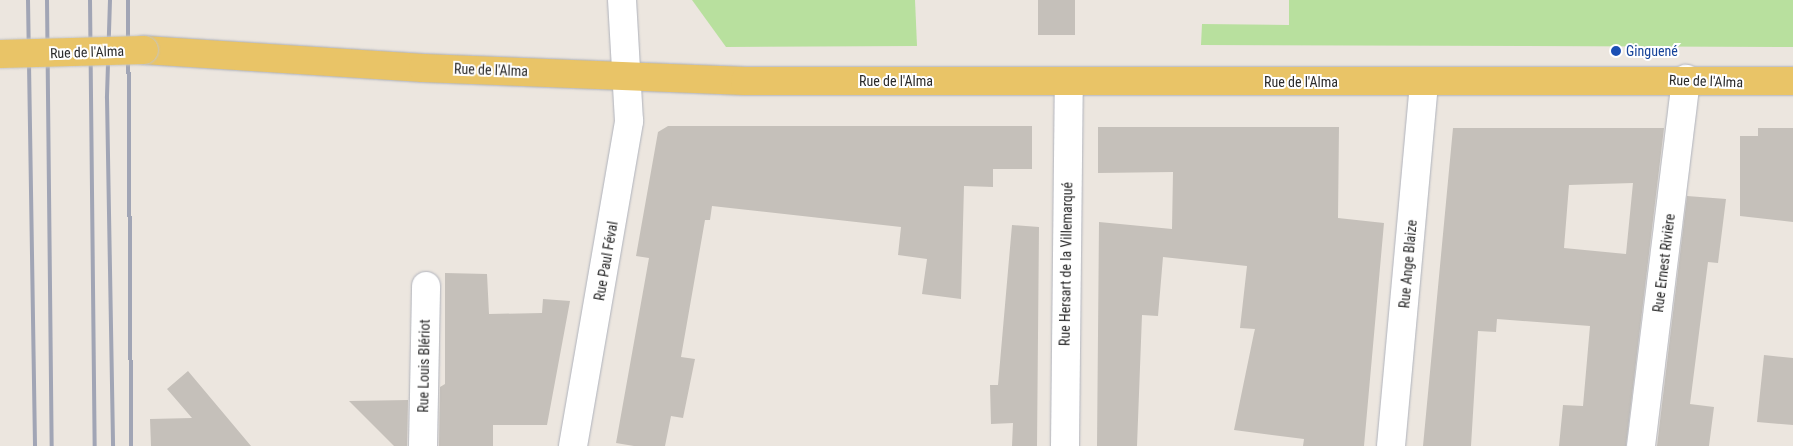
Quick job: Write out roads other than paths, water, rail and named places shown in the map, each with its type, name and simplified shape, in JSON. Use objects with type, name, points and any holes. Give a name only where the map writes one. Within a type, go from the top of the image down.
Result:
[{"type":"main road","name":"Rue de l'Alma","points":[[0,54],[144,50],[423,68],[744,81],[1793,81]]},
{"type":"street","name":"Rue Paul Féval","points":[[572,446],[630,122],[622,0]]},
{"type":"street","name":"Rue Ernest Rivière","points":[[1641,446],[1686,80]]},
{"type":"street","name":"Rue Hersart de la Villemarqué","points":[[1064,446],[1069,82]]},
{"type":"street","name":"Rue Ange Blaize","points":[[1391,446],[1424,82]]},
{"type":"street","name":"Rue Louis Blériot","points":[[423,446],[426,286]]},
{"type":"railway","points":[[28,0],[35,446]]},
{"type":"railway","points":[[47,0],[52,446]]},
{"type":"railway","points":[[90,0],[95,446]]},
{"type":"railway","points":[[110,0],[107,98],[113,446]]},
{"type":"railway","points":[[128,0],[131,446]]},
{"type":"place","name":"Ginguené","points":[[1616,51]]}]
